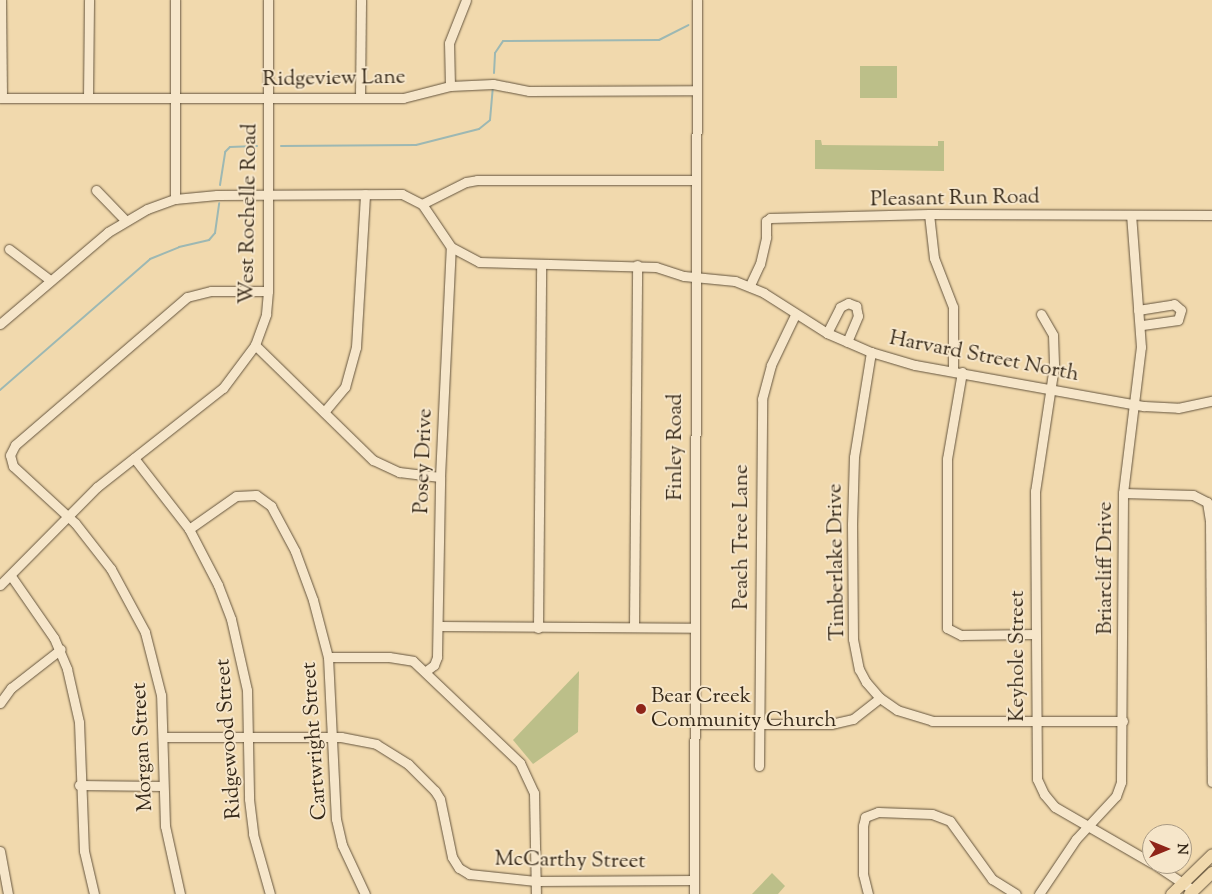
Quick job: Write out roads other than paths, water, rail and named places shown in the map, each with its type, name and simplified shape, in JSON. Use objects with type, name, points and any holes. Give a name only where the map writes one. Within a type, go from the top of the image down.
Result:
[{"type":"main road","points":[[1171,894],[1212,854]]},
{"type":"main road","points":[[1191,892],[1212,872]]},
{"type":"street","points":[[1,0],[1,98]]},
{"type":"street","points":[[88,98],[89,0]]},
{"type":"street","points":[[175,0],[175,199]]},
{"type":"street","name":"West Rochelle Road","points":[[0,585],[11,576],[66,516],[97,487],[223,388],[255,346],[266,314],[268,290],[268,0]]},
{"type":"street","points":[[360,98],[361,0]]},
{"type":"street","points":[[450,86],[449,43],[466,0]]},
{"type":"street","name":"Finley Road","points":[[694,894],[697,0]]},
{"type":"street","name":"Ridgeview Lane","points":[[1,98],[404,98],[450,86],[493,84],[529,91],[696,90]]},
{"type":"street","points":[[0,324],[50,280],[125,220],[175,199],[268,194],[402,194],[422,204],[466,182],[477,180],[695,180]]},
{"type":"street","points":[[96,190],[125,220]]},
{"type":"street","points":[[324,412],[344,386],[356,348],[365,194]]},
{"type":"street","name":"Harvard Street North","points":[[422,204],[450,247],[478,262],[540,266],[656,266],[695,277],[750,285],[795,315],[828,333],[871,352],[915,365],[1135,404],[1178,408],[1212,401]]},
{"type":"street","points":[[929,214],[934,258],[953,307],[957,372],[947,459],[947,628],[961,635],[1035,634]]},
{"type":"street","name":"Pleasant Run Road","points":[[750,285],[760,264],[766,237],[766,221],[770,218],[929,214],[1212,215]]},
{"type":"street","name":"Briarcliff Drive","points":[[1039,894],[1076,839],[1116,796],[1120,786],[1123,721],[1123,493],[1135,404],[1142,325],[1138,310],[1131,215]]},
{"type":"street","name":"Posey Drive","points":[[426,671],[434,665],[437,657],[440,477],[450,247]]},
{"type":"street","points":[[9,249],[50,280]]},
{"type":"street","points":[[634,626],[637,265]]},
{"type":"street","points":[[538,628],[540,266]]},
{"type":"street","name":"Morgan Street","points":[[180,894],[167,847],[163,786],[163,737],[155,664],[139,617],[111,568],[66,516],[13,466],[10,455],[15,445],[187,297],[210,291],[268,290]]},
{"type":"street","points":[[828,333],[840,307],[848,303],[856,306],[858,316],[847,342]]},
{"type":"street","points":[[1138,310],[1174,304],[1181,310],[1178,320],[1142,325]]},
{"type":"street","name":"Keyhole Street","points":[[1041,314],[1053,335],[1051,388],[1035,491],[1036,769],[1040,787],[1055,807],[1142,857]]},
{"type":"street","name":"Peach Tree Lane","points":[[759,766],[762,400],[771,365],[795,315]]},
{"type":"street","points":[[255,346],[373,460],[399,472],[440,477]]},
{"type":"street","name":"Timberlake Drive","points":[[871,352],[854,457],[853,630],[859,669],[880,698],[909,716],[932,721],[1123,721]]},
{"type":"street","name":"Ridgewood Street","points":[[134,458],[189,529],[218,585],[237,636],[246,690],[249,799],[253,834],[270,894]]},
{"type":"street","points":[[1123,493],[1193,495],[1207,502],[1210,520],[1212,782]]},
{"type":"street","name":"Cartwright Street","points":[[189,529],[236,496],[263,498],[271,506],[295,551],[313,600],[328,657],[336,819],[342,844],[365,894]]},
{"type":"street","points":[[11,576],[60,649],[79,722],[79,785],[84,851],[94,894]]},
{"type":"street","points":[[438,626],[538,628],[634,626],[694,628]]},
{"type":"street","points":[[0,703],[11,688],[60,649]]},
{"type":"street","points":[[328,657],[403,657],[426,671],[526,773],[534,793],[536,815],[536,894]]},
{"type":"street","points":[[694,724],[838,722],[859,715],[880,698]]},
{"type":"street","name":"McCarthy Street","points":[[163,737],[333,737],[368,741],[392,752],[435,791],[440,800],[452,857],[459,868],[476,876],[536,881],[694,880]]},
{"type":"street","points":[[79,785],[163,786]]},
{"type":"street","points":[[868,894],[863,874],[864,822],[865,817],[878,812],[932,814],[950,821],[992,879],[1016,894]]},
{"type":"street","points":[[0,851],[8,894]]},
{"type":"street","name":"Keyhole Street","points":[[1171,874],[1183,881],[1191,892]]},
{"type":"waterway","points":[[494,73],[495,53],[503,41],[659,40],[688,25]]},
{"type":"waterway","points":[[281,146],[416,145],[479,129],[490,120],[493,88]]},
{"type":"waterway","points":[[220,185],[225,152],[230,147],[257,146]]},
{"type":"waterway","points":[[0,390],[150,259],[179,247],[209,240],[215,233],[219,203]]},
{"type":"place","name":"Bear Creek Community Church","points":[[641,709]]}]
